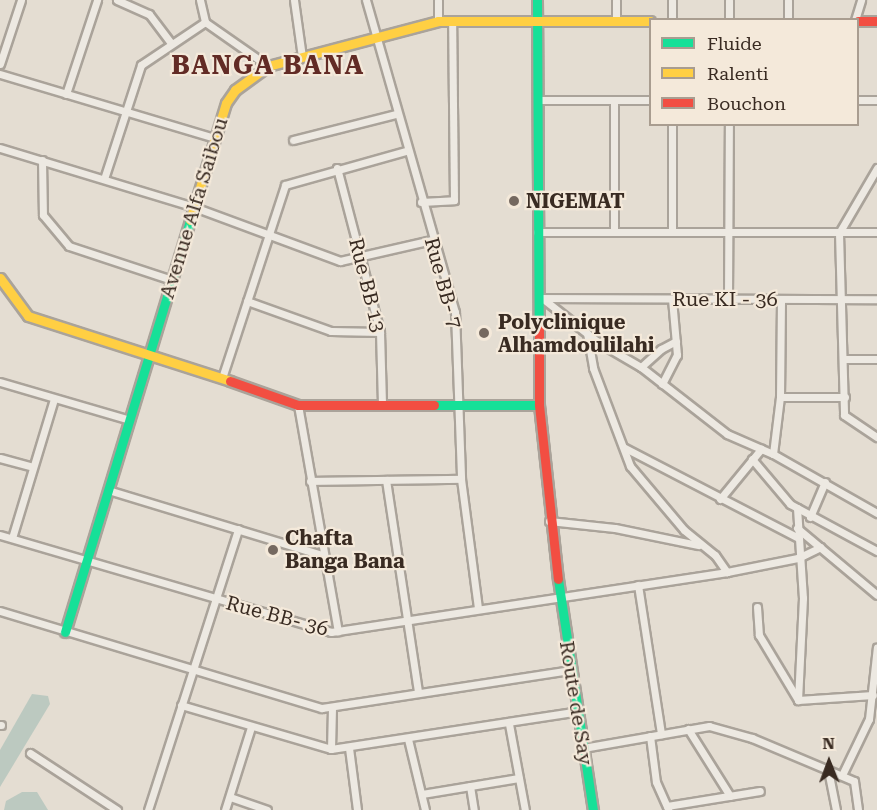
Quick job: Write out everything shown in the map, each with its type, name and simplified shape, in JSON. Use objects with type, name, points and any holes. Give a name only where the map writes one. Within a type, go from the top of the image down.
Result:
[{"type":"street","points":[[0,64],[21,0]]},
{"type":"street","points":[[66,94],[97,0]]},
{"type":"street","points":[[117,0],[149,14],[170,42]]},
{"type":"street","points":[[200,0],[205,22],[268,66]]},
{"type":"street","points":[[294,0],[302,57]]},
{"type":"street","name":"Rue BB- 7","points":[[366,0],[406,151],[455,312],[461,479],[478,609]]},
{"type":"street","points":[[438,0],[438,21]]},
{"type":"street","name":"Route de Say","points":[[537,0],[539,405],[549,521],[593,810]]},
{"type":"street","points":[[615,0],[616,21]]},
{"type":"street","points":[[672,0],[672,18]]},
{"type":"street","points":[[729,0],[729,18]]},
{"type":"street","points":[[788,0],[788,18]]},
{"type":"street","points":[[856,18],[861,0]]},
{"type":"street","points":[[859,20],[877,21]]},
{"type":"street","name":"Avenue Alfa Saibou","points":[[65,632],[229,96],[268,66],[438,21],[649,21]]},
{"type":"street","points":[[421,202],[454,200],[452,21]]},
{"type":"street","points":[[104,178],[141,65],[170,42],[205,22]]},
{"type":"street","points":[[0,74],[215,138]]},
{"type":"street","points":[[537,100],[649,100]]},
{"type":"street","points":[[614,100],[614,232]]},
{"type":"street","points":[[859,100],[877,100]]},
{"type":"street","points":[[293,140],[396,114]]},
{"type":"street","points":[[672,126],[672,232]]},
{"type":"street","points":[[728,299],[729,126]]},
{"type":"street","points":[[0,148],[194,207],[334,260],[361,259],[432,240]]},
{"type":"street","points":[[222,378],[285,184],[406,151]]},
{"type":"street","points":[[42,160],[43,215],[69,246],[172,280]]},
{"type":"street","name":"Rue BB 13","points":[[337,168],[380,332],[382,404]]},
{"type":"street","points":[[877,168],[839,233],[847,420],[877,437]]},
{"type":"street","points":[[537,232],[877,232]]},
{"type":"street","points":[[1,280],[28,316],[151,352],[298,405],[539,405]]},
{"type":"street","points":[[539,298],[641,368],[727,434],[773,454],[877,513]]},
{"type":"street","name":"Rue KI - 36","points":[[539,298],[877,299]]},
{"type":"street","points":[[662,384],[674,367],[676,341],[672,299]]},
{"type":"street","points":[[773,454],[780,397],[781,299]]},
{"type":"street","points":[[247,301],[331,331],[380,332]]},
{"type":"street","points":[[587,333],[593,368],[626,448],[630,466],[698,545],[715,555],[727,572]]},
{"type":"street","points":[[641,368],[661,349],[676,341]]},
{"type":"street","points":[[845,359],[877,359]]},
{"type":"street","points":[[0,382],[130,420]]},
{"type":"street","points":[[780,397],[845,397]]},
{"type":"street","points":[[12,538],[54,399]]},
{"type":"street","points":[[298,405],[322,555],[338,632]]},
{"type":"street","points":[[626,448],[720,499],[797,537]]},
{"type":"street","points":[[720,499],[761,449]]},
{"type":"street","points":[[0,458],[33,467]]},
{"type":"street","points":[[752,459],[797,508],[810,517],[876,550]]},
{"type":"street","points":[[310,481],[461,479]]},
{"type":"street","points":[[386,480],[418,692]]},
{"type":"street","points":[[810,517],[825,482]]},
{"type":"street","points":[[108,490],[322,555]]},
{"type":"street","points":[[797,508],[798,558],[803,598],[798,700]]},
{"type":"street","points":[[549,521],[615,528],[698,545]]},
{"type":"street","points":[[797,528],[877,595]]},
{"type":"street","points":[[148,810],[238,529]]},
{"type":"street","name":"Rue BB- 36","points":[[0,535],[315,630],[338,632],[406,618],[727,572],[798,558],[821,547]]},
{"type":"street","points":[[638,585],[661,734]]},
{"type":"street","points":[[757,607],[759,635],[798,700]]},
{"type":"street","points":[[0,611],[304,705],[332,708],[418,692],[571,670]]},
{"type":"street","points":[[842,774],[865,735],[876,686],[877,647]]},
{"type":"street","points":[[798,700],[873,694]]},
{"type":"street","points":[[181,705],[331,749],[509,724],[578,711]]},
{"type":"street","points":[[331,749],[332,708]]},
{"type":"street","points":[[509,724],[525,810]]},
{"type":"street","points":[[584,748],[709,726],[752,738],[842,774],[855,783],[858,810]]},
{"type":"street","points":[[225,810],[251,727]]},
{"type":"street","points":[[688,729],[730,795]]},
{"type":"street","points":[[650,736],[656,782],[668,808],[760,791]]},
{"type":"street","points":[[408,739],[426,810]]},
{"type":"street","points":[[349,748],[357,810]]},
{"type":"street","points":[[30,753],[117,810]]},
{"type":"street","points":[[828,770],[836,810]]},
{"type":"street","points":[[422,794],[519,778]]},
{"type":"street","points":[[470,786],[474,810]]},
{"type":"street","points":[[230,797],[267,810]]},
{"type":"shaded area","points":[[32,694],[48,696],[50,704],[0,787],[0,750]]},
{"type":"shaded area","points":[[22,792],[37,792],[48,810],[4,810],[6,801]]},
{"type":"traffic: fast","points":[[537,0],[539,328]]},
{"type":"traffic: fast","points":[[65,632],[190,220]]},
{"type":"traffic: fast","points":[[434,405],[539,405]]},
{"type":"traffic: fast","points":[[558,579],[593,810]]},
{"type":"traffic: slow","points":[[190,220],[226,103],[235,90],[268,66],[438,21],[649,21]]},
{"type":"traffic: slow","points":[[0,278],[28,316],[230,381]]},
{"type":"traffic: jam","points":[[859,21],[877,21]]},
{"type":"traffic: jam","points":[[539,328],[539,405],[558,579]]},
{"type":"traffic: jam","points":[[230,381],[298,405],[434,405]]},
{"type":"place","name":"NIGEMAT","points":[[514,201]]},
{"type":"place","name":"Polyclinique Alhamdoulilahi","points":[[484,333]]},
{"type":"place","name":"Chafta Banga Bana","points":[[273,550]]},
{"type":"district","name":"BANGA BANA","points":[[268,66]]}]
